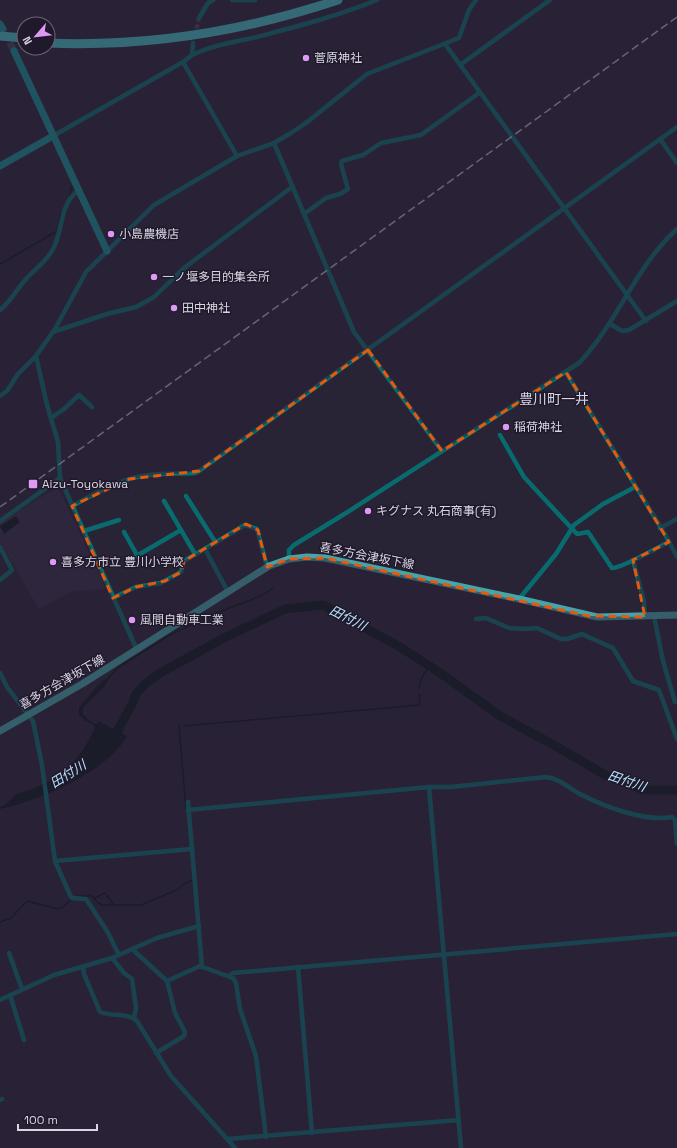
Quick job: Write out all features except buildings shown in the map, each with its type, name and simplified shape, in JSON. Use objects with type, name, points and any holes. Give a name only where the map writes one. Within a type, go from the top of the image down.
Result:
[{"type":"highway","points":[[56,38],[142,36],[191,30],[267,15],[322,0]]},
{"type":"highway","points":[[56,43],[106,43],[192,35],[269,20],[338,0]]},
{"type":"highway","points":[[1,30],[16,35]]},
{"type":"highway","points":[[0,40],[16,41]]},
{"type":"main road","name":"喜多方会津坂下線","points":[[0,731],[137,650],[267,567],[289,559],[307,557],[325,558],[597,617],[677,615]]},
{"type":"street","points":[[199,18],[208,2],[213,0]]},
{"type":"street","points":[[232,0],[255,0]]},
{"type":"street","points":[[0,166],[183,62],[192,55],[210,47],[236,42],[343,14],[377,0]]},
{"type":"street","points":[[0,396],[7,391],[18,374],[36,356],[53,332],[86,272],[154,205],[237,156],[274,142],[306,123],[367,74],[459,38],[469,10],[476,0]]},
{"type":"street","points":[[460,65],[550,0]]},
{"type":"street","points":[[192,55],[193,43]]},
{"type":"street","points":[[445,44],[479,93],[564,207],[646,321]]},
{"type":"street","points":[[14,51],[107,251]]},
{"type":"street","points":[[183,62],[237,156]]},
{"type":"street","points":[[304,214],[326,198],[340,194],[348,189],[342,161],[363,155],[381,143],[420,135],[479,93]]},
{"type":"street","points":[[72,506],[129,479],[150,475],[190,473],[199,471],[677,127]]},
{"type":"street","points":[[660,139],[677,163]]},
{"type":"street","points":[[274,142],[351,326],[442,451]]},
{"type":"street","points":[[53,332],[136,306],[154,297],[184,268],[292,186]]},
{"type":"street","points":[[0,310],[14,296],[25,280],[49,256],[55,245],[63,215],[73,195],[78,191]]},
{"type":"street","points":[[289,559],[289,550],[294,545],[566,372],[585,356],[610,324],[650,257],[677,229]]},
{"type":"street","points":[[610,324],[625,331],[646,321],[677,301]]},
{"type":"street","points":[[36,356],[58,442],[60,478],[137,650]]},
{"type":"street","points":[[566,372],[677,557]]},
{"type":"street","points":[[51,418],[64,409],[79,395],[92,407]]},
{"type":"street","points":[[500,435],[524,477],[579,535],[588,532],[612,568],[616,568],[669,542]]},
{"type":"street","points":[[0,521],[60,478]]},
{"type":"street","points":[[519,599],[559,550],[572,528],[596,508],[635,487]]},
{"type":"street","points":[[186,496],[216,542]]},
{"type":"street","points":[[164,501],[195,554]]},
{"type":"street","points":[[660,528],[677,519]]},
{"type":"street","points":[[84,532],[119,520]]},
{"type":"street","points":[[113,598],[136,587],[165,582],[181,572],[184,562],[195,554],[247,524],[257,529],[267,567]]},
{"type":"street","points":[[124,532],[135,557],[181,530]]},
{"type":"street","points":[[0,549],[12,570],[0,580]]},
{"type":"street","points":[[204,549],[228,592]]},
{"type":"street","points":[[633,560],[644,601],[645,617]]},
{"type":"street","points":[[654,616],[663,661],[675,702]]},
{"type":"street","points":[[476,619],[486,618],[509,628],[537,628],[561,639],[567,639],[582,634],[613,648],[633,681],[659,690],[677,739]]},
{"type":"street","points":[[0,673],[7,687],[29,715],[35,726],[55,861],[72,898],[86,899],[107,931],[119,955]]},
{"type":"street","points":[[188,810],[550,777],[598,803],[630,813],[674,818],[677,844]]},
{"type":"street","points":[[429,788],[461,1148]]},
{"type":"street","points":[[188,802],[202,967]]},
{"type":"street","points":[[55,861],[192,849]]},
{"type":"street","points":[[0,1000],[54,975],[112,958],[157,938],[199,926]]},
{"type":"street","points":[[167,981],[191,969],[202,967],[207,970],[230,975],[234,973],[298,967],[677,934]]},
{"type":"street","points":[[132,949],[167,981],[171,1000],[184,1035],[156,1053]]},
{"type":"street","points":[[8,953],[22,989]]},
{"type":"street","points":[[112,958],[133,981],[136,1008],[134,1018],[156,1053],[177,1083],[235,1148]]},
{"type":"street","points":[[83,967],[84,974],[100,1012],[134,1018]]},
{"type":"street","points":[[298,967],[312,1133]]},
{"type":"street","points":[[230,975],[236,983],[240,1009],[256,1056],[266,1137]]},
{"type":"street","points":[[10,996],[24,1040]]},
{"type":"street","points":[[227,1139],[459,1120]]},
{"type":"highlighted area","points":[[368,350],[442,451],[566,372],[669,542],[633,560],[645,617],[589,616],[325,558],[289,559],[267,567],[258,530],[246,524],[184,561],[181,572],[165,581],[136,587],[113,598],[72,506],[129,479],[199,471]]},
{"type":"shaded area","name":"喜多方市立 豊川小学校","points":[[58,487],[106,589],[72,591],[39,609],[0,541],[0,523]]},
{"type":"water","points":[[16,516],[20,522],[4,534],[0,526]]},
{"type":"water","points":[[111,676],[104,687],[83,708],[83,714],[87,718],[86,721],[79,715],[79,707],[102,681]]},
{"type":"water","points":[[98,721],[127,736],[118,749],[105,761],[89,773],[52,792],[33,800],[0,809],[0,807],[6,804],[17,794],[49,781],[59,775],[75,761],[87,743]]},
{"type":"waterway","points":[[70,196],[71,188],[74,185]]},
{"type":"waterway","points":[[0,264],[57,231],[61,213]]},
{"type":"waterway","points":[[108,678],[119,667],[170,635],[214,614],[261,596],[273,588]]},
{"type":"waterway","name":"田付川","points":[[112,741],[136,694],[145,684],[160,673],[224,638],[285,609],[323,605],[400,647],[442,674],[500,716],[607,776],[644,790],[677,790]]},
{"type":"waterway","points":[[419,688],[423,675],[430,666]]},
{"type":"waterway","points":[[184,726],[420,705],[419,694]]},
{"type":"waterway","points":[[85,719],[97,726]]},
{"type":"waterway","points":[[179,726],[186,809]]},
{"type":"waterway","points":[[77,896],[92,896],[98,903],[103,905],[141,905],[177,890],[184,884],[193,880]]},
{"type":"waterway","points":[[95,898],[105,893],[114,905]]},
{"type":"waterway","points":[[0,922],[11,918],[27,901],[58,909],[63,907],[72,899]]},
{"type":"tunnel","points":[[195,35],[199,18]]},
{"type":"tunnel","points":[[5,33],[14,51]]},
{"type":"railway","points":[[0,507],[677,17]]},
{"type":"place","name":"菅原神社","points":[[306,58]]},
{"type":"place","name":"小島農機店","points":[[111,234]]},
{"type":"place","name":"一ノ堰多目的集会所","points":[[154,277]]},
{"type":"place","name":"田中神社","points":[[174,308]]},
{"type":"place","name":"稲荷神社","points":[[506,427]]},
{"type":"place","name":"Aizu-Toyokawa","points":[[33,484]]},
{"type":"place","name":"キグナス 丸石商事(有)","points":[[368,511]]},
{"type":"place","name":"喜多方市立 豊川小学校","points":[[53,562]]},
{"type":"place","name":"風間自動車工業","points":[[132,620]]},
{"type":"district","name":"豊川町一井","points":[[554,399]]}]
